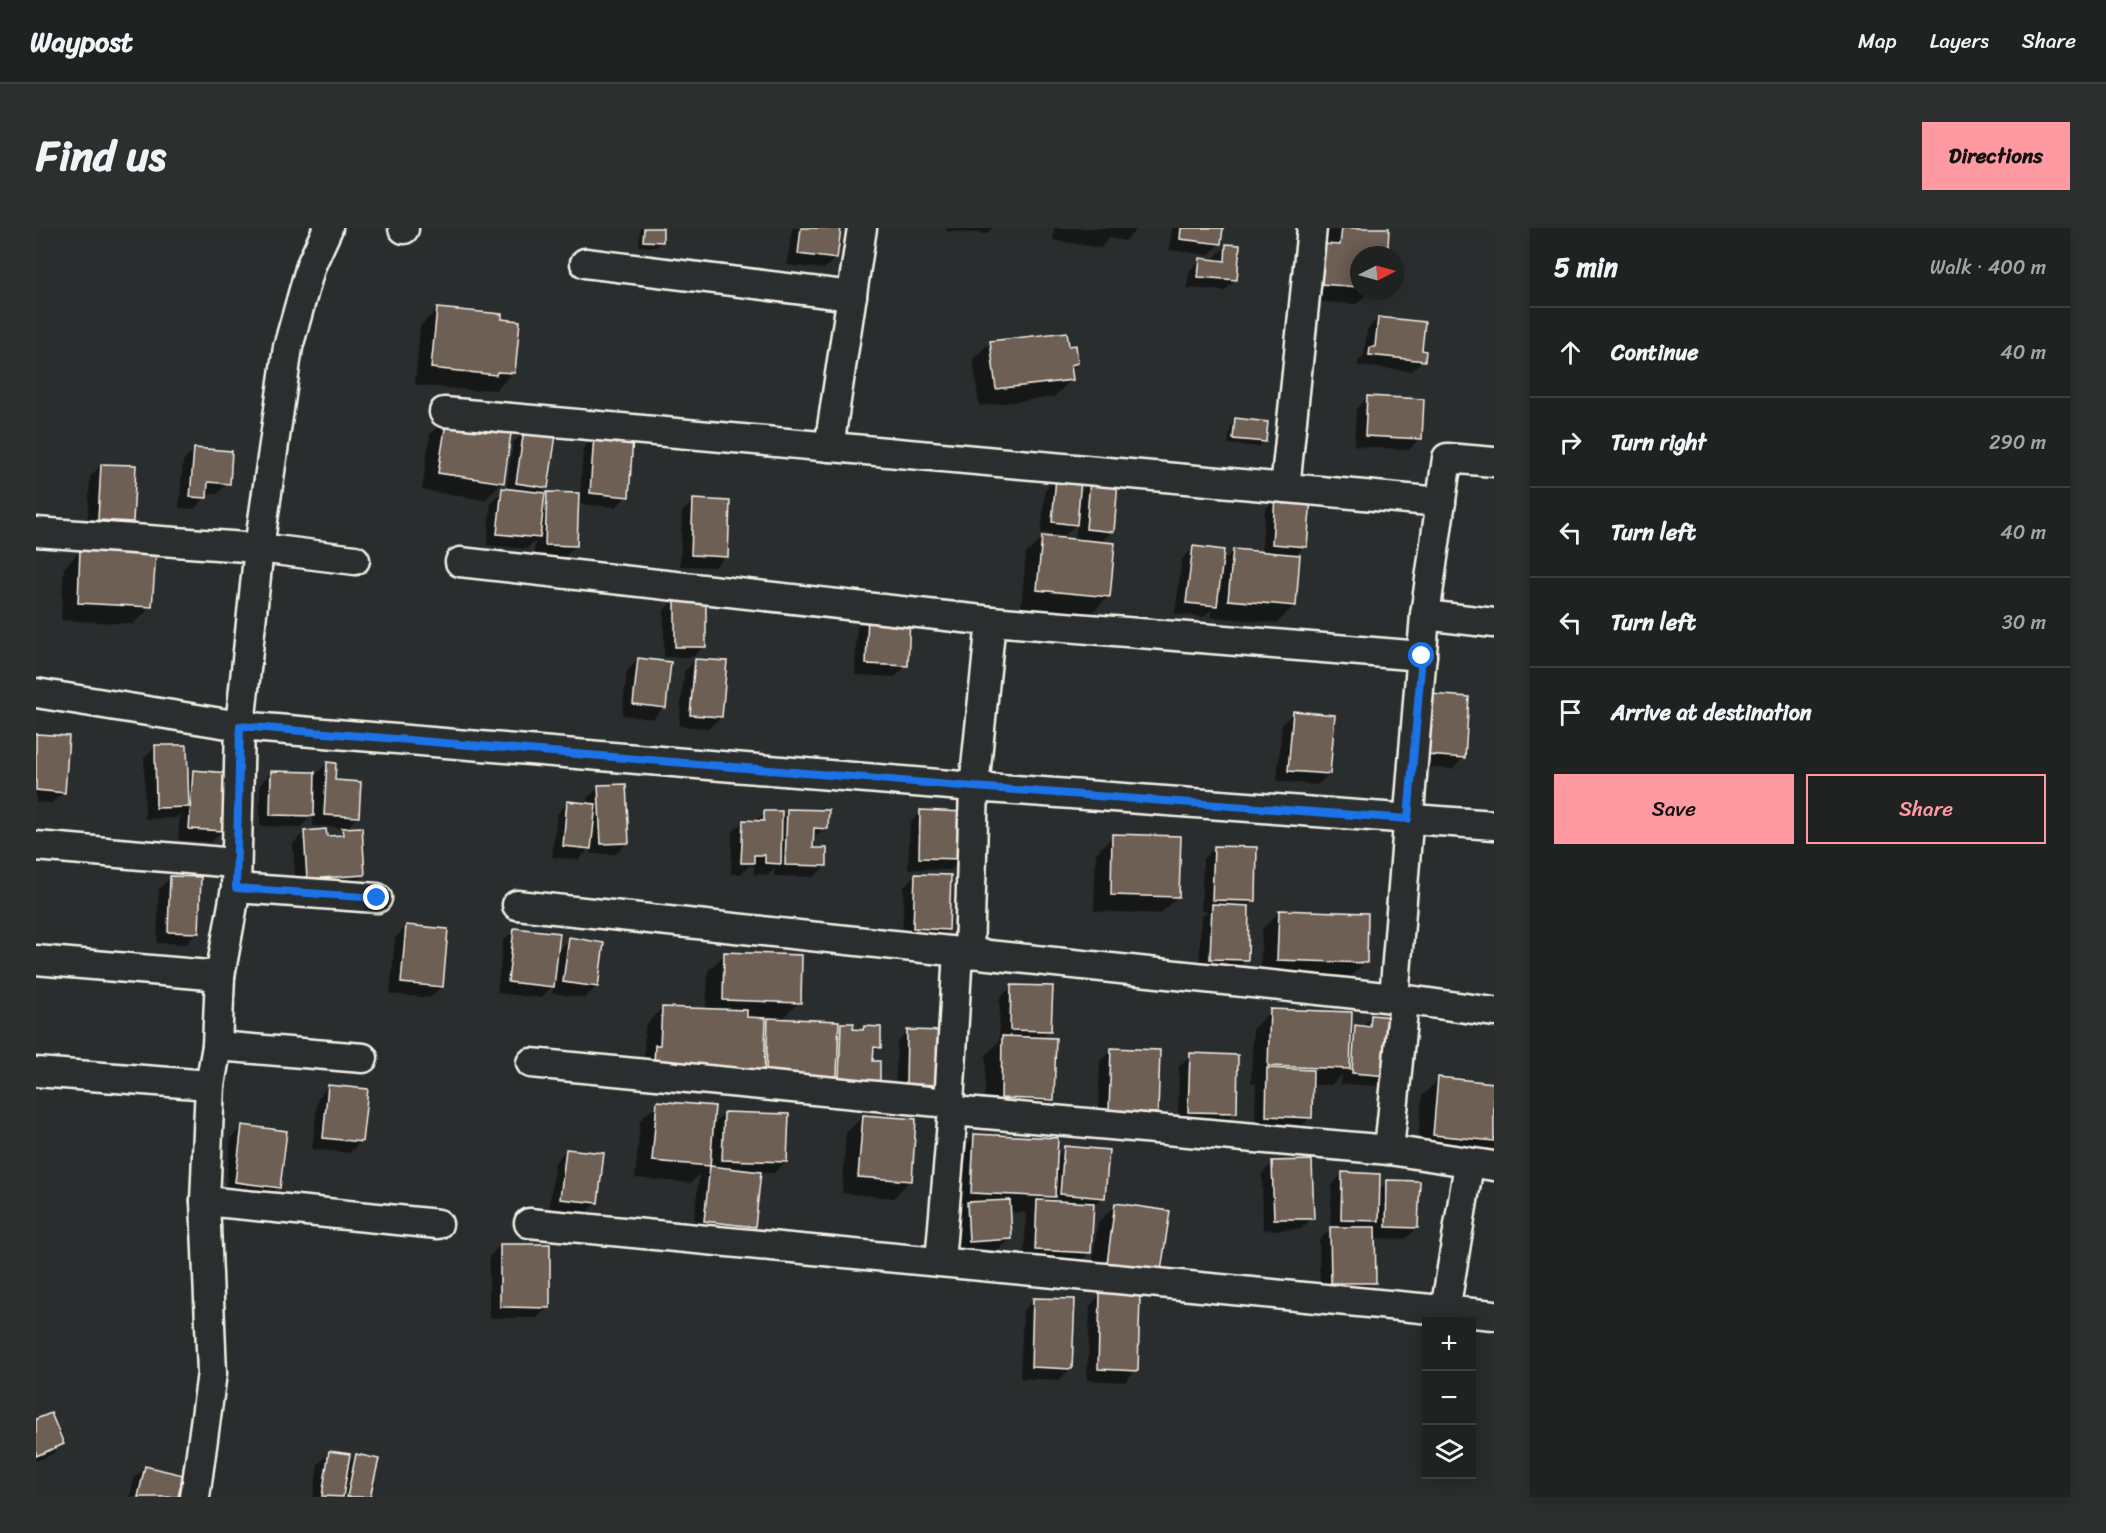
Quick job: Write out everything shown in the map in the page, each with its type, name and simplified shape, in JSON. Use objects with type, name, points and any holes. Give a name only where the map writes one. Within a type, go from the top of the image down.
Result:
[{"type":"street","points":[[195,1497],[212,1372],[205,1201],[210,1085],[217,1046],[220,976],[235,876],[240,726],[259,548],[288,347],[311,265],[328,228]]},
{"type":"street","points":[[829,447],[862,228]]},
{"type":"street","points":[[1285,488],[1312,228]]},
{"type":"street","points":[[585,262],[852,296]]},
{"type":"street","points":[[444,412],[1441,502]]},
{"type":"street","points":[[1389,1150],[1408,819],[1425,615],[1447,459],[1494,462]]},
{"type":"street","points":[[36,532],[259,548],[355,560]]},
{"type":"street","points":[[460,562],[991,621],[1422,656]]},
{"type":"street","points":[[1425,615],[1494,623]]},
{"type":"street","points":[[940,1261],[964,953],[974,787],[991,621]]},
{"type":"street","points":[[36,693],[240,726],[974,787],[1494,825]]},
{"type":"street","points":[[36,846],[377,898]]},
{"type":"street","points":[[517,905],[1494,1012]]},
{"type":"street","points":[[36,960],[220,976]]},
{"type":"street","points":[[217,1046],[363,1058]]},
{"type":"street","points":[[531,1063],[1389,1150],[1481,1165],[1445,1311]]},
{"type":"street","points":[[36,1072],[210,1085]]},
{"type":"street","points":[[205,1201],[438,1224]]},
{"type":"street","points":[[529,1223],[1494,1315]]},
{"type":"building","points":[[644,228],[663,228],[663,242],[643,241]]},
{"type":"building","points":[[801,228],[841,228],[837,259],[798,254]]},
{"type":"building","points":[[1181,228],[1223,228],[1221,244],[1180,239]]},
{"type":"building","points":[[1342,228],[1389,228],[1388,246],[1350,246],[1350,286],[1320,284],[1323,244],[1340,245]]},
{"type":"building","points":[[1226,244],[1240,245],[1237,280],[1198,277],[1200,258],[1225,261]]},
{"type":"building","points":[[437,308],[502,314],[502,319],[520,321],[515,373],[497,372],[496,375],[431,368]]},
{"type":"building","points":[[1378,317],[1425,322],[1422,350],[1426,351],[1425,361],[1369,355],[1370,347],[1375,347]]},
{"type":"building","points":[[1067,332],[1069,346],[1076,345],[1078,363],[1071,365],[1073,380],[996,389],[990,341]]},
{"type":"building","points":[[1367,396],[1424,399],[1422,439],[1365,436]]},
{"type":"building","points":[[447,416],[512,426],[504,483],[438,473]]},
{"type":"building","points":[[1235,418],[1268,422],[1266,442],[1233,439]]},
{"type":"building","points":[[524,430],[556,435],[548,488],[516,483]]},
{"type":"building","points":[[594,435],[633,438],[629,497],[590,493]]},
{"type":"building","points":[[194,448],[232,451],[230,484],[208,482],[207,498],[190,497]]},
{"type":"building","points":[[101,464],[136,465],[133,522],[98,520]]},
{"type":"building","points":[[1056,477],[1081,479],[1077,525],[1052,522]]},
{"type":"building","points":[[1090,480],[1118,482],[1114,532],[1086,529]]},
{"type":"building","points":[[502,488],[545,493],[540,538],[497,534]]},
{"type":"building","points":[[547,492],[579,493],[577,546],[545,545]]},
{"type":"building","points":[[1275,496],[1311,498],[1307,547],[1272,544]]},
{"type":"building","points":[[693,499],[730,501],[728,557],[691,555]]},
{"type":"building","points":[[1042,536],[1115,543],[1110,597],[1037,590]]},
{"type":"building","points":[[1193,546],[1224,550],[1217,606],[1186,603]]},
{"type":"building","points":[[80,549],[156,553],[152,607],[78,603]]},
{"type":"building","points":[[1233,549],[1300,555],[1296,606],[1228,600]]},
{"type":"building","points":[[675,597],[706,597],[706,647],[675,647]]},
{"type":"building","points":[[868,614],[910,616],[908,666],[866,664]]},
{"type":"building","points":[[638,658],[671,662],[666,708],[633,704]]},
{"type":"building","points":[[695,659],[727,661],[722,717],[690,715]]},
{"type":"building","points":[[1430,694],[1469,697],[1465,758],[1426,755]]},
{"type":"building","points":[[1293,711],[1335,715],[1330,774],[1288,771]]},
{"type":"building","points":[[36,734],[69,736],[65,793],[36,790]]},
{"type":"building","points":[[155,745],[187,745],[189,807],[156,808]]},
{"type":"building","points":[[327,762],[336,763],[335,780],[361,782],[359,817],[324,815]]},
{"type":"building","points":[[193,770],[228,773],[224,831],[189,829]]},
{"type":"building","points":[[271,771],[315,772],[314,816],[270,815]]},
{"type":"building","points":[[626,784],[629,843],[601,844],[598,785]]},
{"type":"building","points":[[567,801],[596,804],[591,849],[563,846]]},
{"type":"building","points":[[787,809],[829,810],[828,829],[814,828],[813,848],[827,848],[827,866],[785,865]]},
{"type":"building","points":[[920,810],[965,812],[964,859],[919,858]]},
{"type":"building","points":[[764,811],[782,811],[781,864],[765,863],[765,855],[754,855],[754,863],[741,863],[743,820],[764,821]]},
{"type":"building","points":[[362,827],[365,875],[307,879],[304,831],[326,829],[327,836],[343,835],[342,828]]},
{"type":"building","points":[[1112,834],[1181,836],[1179,897],[1111,895]]},
{"type":"building","points":[[1214,846],[1257,847],[1256,901],[1212,900]]},
{"type":"building","points":[[915,874],[951,875],[949,930],[913,928]]},
{"type":"building","points":[[170,876],[201,877],[199,933],[168,932]]},
{"type":"building","points":[[1212,904],[1249,906],[1248,960],[1210,959]]},
{"type":"building","points":[[1279,910],[1368,913],[1367,963],[1277,960]]},
{"type":"building","points":[[406,925],[448,929],[443,987],[401,983]]},
{"type":"building","points":[[514,928],[560,933],[554,987],[508,982]]},
{"type":"building","points":[[569,937],[604,943],[598,987],[563,982]]},
{"type":"building","points":[[724,952],[802,955],[801,1003],[723,1000]]},
{"type":"building","points":[[1011,985],[1053,986],[1051,1031],[1010,1030]]},
{"type":"building","points":[[662,1007],[747,1010],[747,1017],[766,1018],[764,1076],[654,1063],[655,1045],[660,1045]]},
{"type":"building","points":[[1270,1009],[1352,1012],[1350,1069],[1268,1066]]},
{"type":"building","points":[[1371,1015],[1392,1017],[1389,1076],[1352,1073],[1355,1025],[1370,1027]]},
{"type":"building","points":[[768,1018],[839,1021],[837,1076],[766,1073]]},
{"type":"building","points":[[841,1023],[854,1023],[853,1029],[863,1030],[864,1026],[881,1027],[881,1048],[874,1047],[873,1061],[880,1061],[880,1081],[839,1079]]},
{"type":"building","points":[[907,1030],[948,1031],[946,1085],[906,1084]]},
{"type":"building","points":[[1002,1036],[1056,1038],[1054,1100],[1001,1098]]},
{"type":"building","points":[[1111,1048],[1160,1050],[1158,1113],[1109,1112]]},
{"type":"building","points":[[1190,1053],[1238,1055],[1237,1113],[1188,1112]]},
{"type":"building","points":[[1267,1068],[1313,1070],[1312,1118],[1266,1116]]},
{"type":"building","points":[[1438,1077],[1494,1083],[1494,1141],[1433,1135]]},
{"type":"building","points":[[328,1085],[368,1089],[362,1142],[323,1138]]},
{"type":"building","points":[[657,1101],[715,1106],[710,1166],[652,1161]]},
{"type":"building","points":[[724,1112],[789,1114],[787,1162],[722,1160]]},
{"type":"building","points":[[863,1115],[916,1119],[912,1181],[858,1177]]},
{"type":"building","points":[[242,1125],[287,1131],[280,1188],[235,1182]]},
{"type":"building","points":[[974,1134],[1058,1138],[1055,1197],[971,1193]]},
{"type":"building","points":[[1064,1146],[1109,1150],[1105,1198],[1060,1194]]},
{"type":"building","points":[[566,1149],[604,1153],[598,1203],[560,1199]]},
{"type":"building","points":[[1312,1160],[1314,1219],[1274,1219],[1272,1161]]},
{"type":"building","points":[[710,1166],[761,1172],[755,1227],[704,1221]]},
{"type":"building","points":[[1342,1172],[1380,1174],[1379,1221],[1341,1220]]},
{"type":"building","points":[[1387,1180],[1420,1181],[1418,1228],[1386,1227]]},
{"type":"building","points":[[1010,1200],[1012,1239],[969,1242],[967,1202]]},
{"type":"building","points":[[1037,1200],[1094,1203],[1091,1253],[1035,1250]]},
{"type":"building","points":[[1115,1203],[1170,1211],[1161,1271],[1107,1264]]},
{"type":"building","points":[[1330,1227],[1375,1227],[1376,1283],[1331,1283]]},
{"type":"building","points":[[500,1244],[550,1244],[550,1308],[500,1307]]},
{"type":"building","points":[[1100,1293],[1140,1294],[1138,1371],[1098,1369]]},
{"type":"building","points":[[1033,1298],[1075,1299],[1072,1369],[1031,1367]]},
{"type":"building","points":[[51,1413],[64,1444],[36,1456],[36,1419]]},
{"type":"building","points":[[329,1451],[350,1454],[343,1497],[322,1496]]},
{"type":"building","points":[[356,1454],[379,1459],[370,1497],[347,1497]]},
{"type":"building","points":[[145,1466],[183,1475],[178,1497],[138,1497]]},
{"type":"route","points":[[377,898],[236,888],[234,863],[240,726],[974,787],[1408,819],[1422,656]]}]
